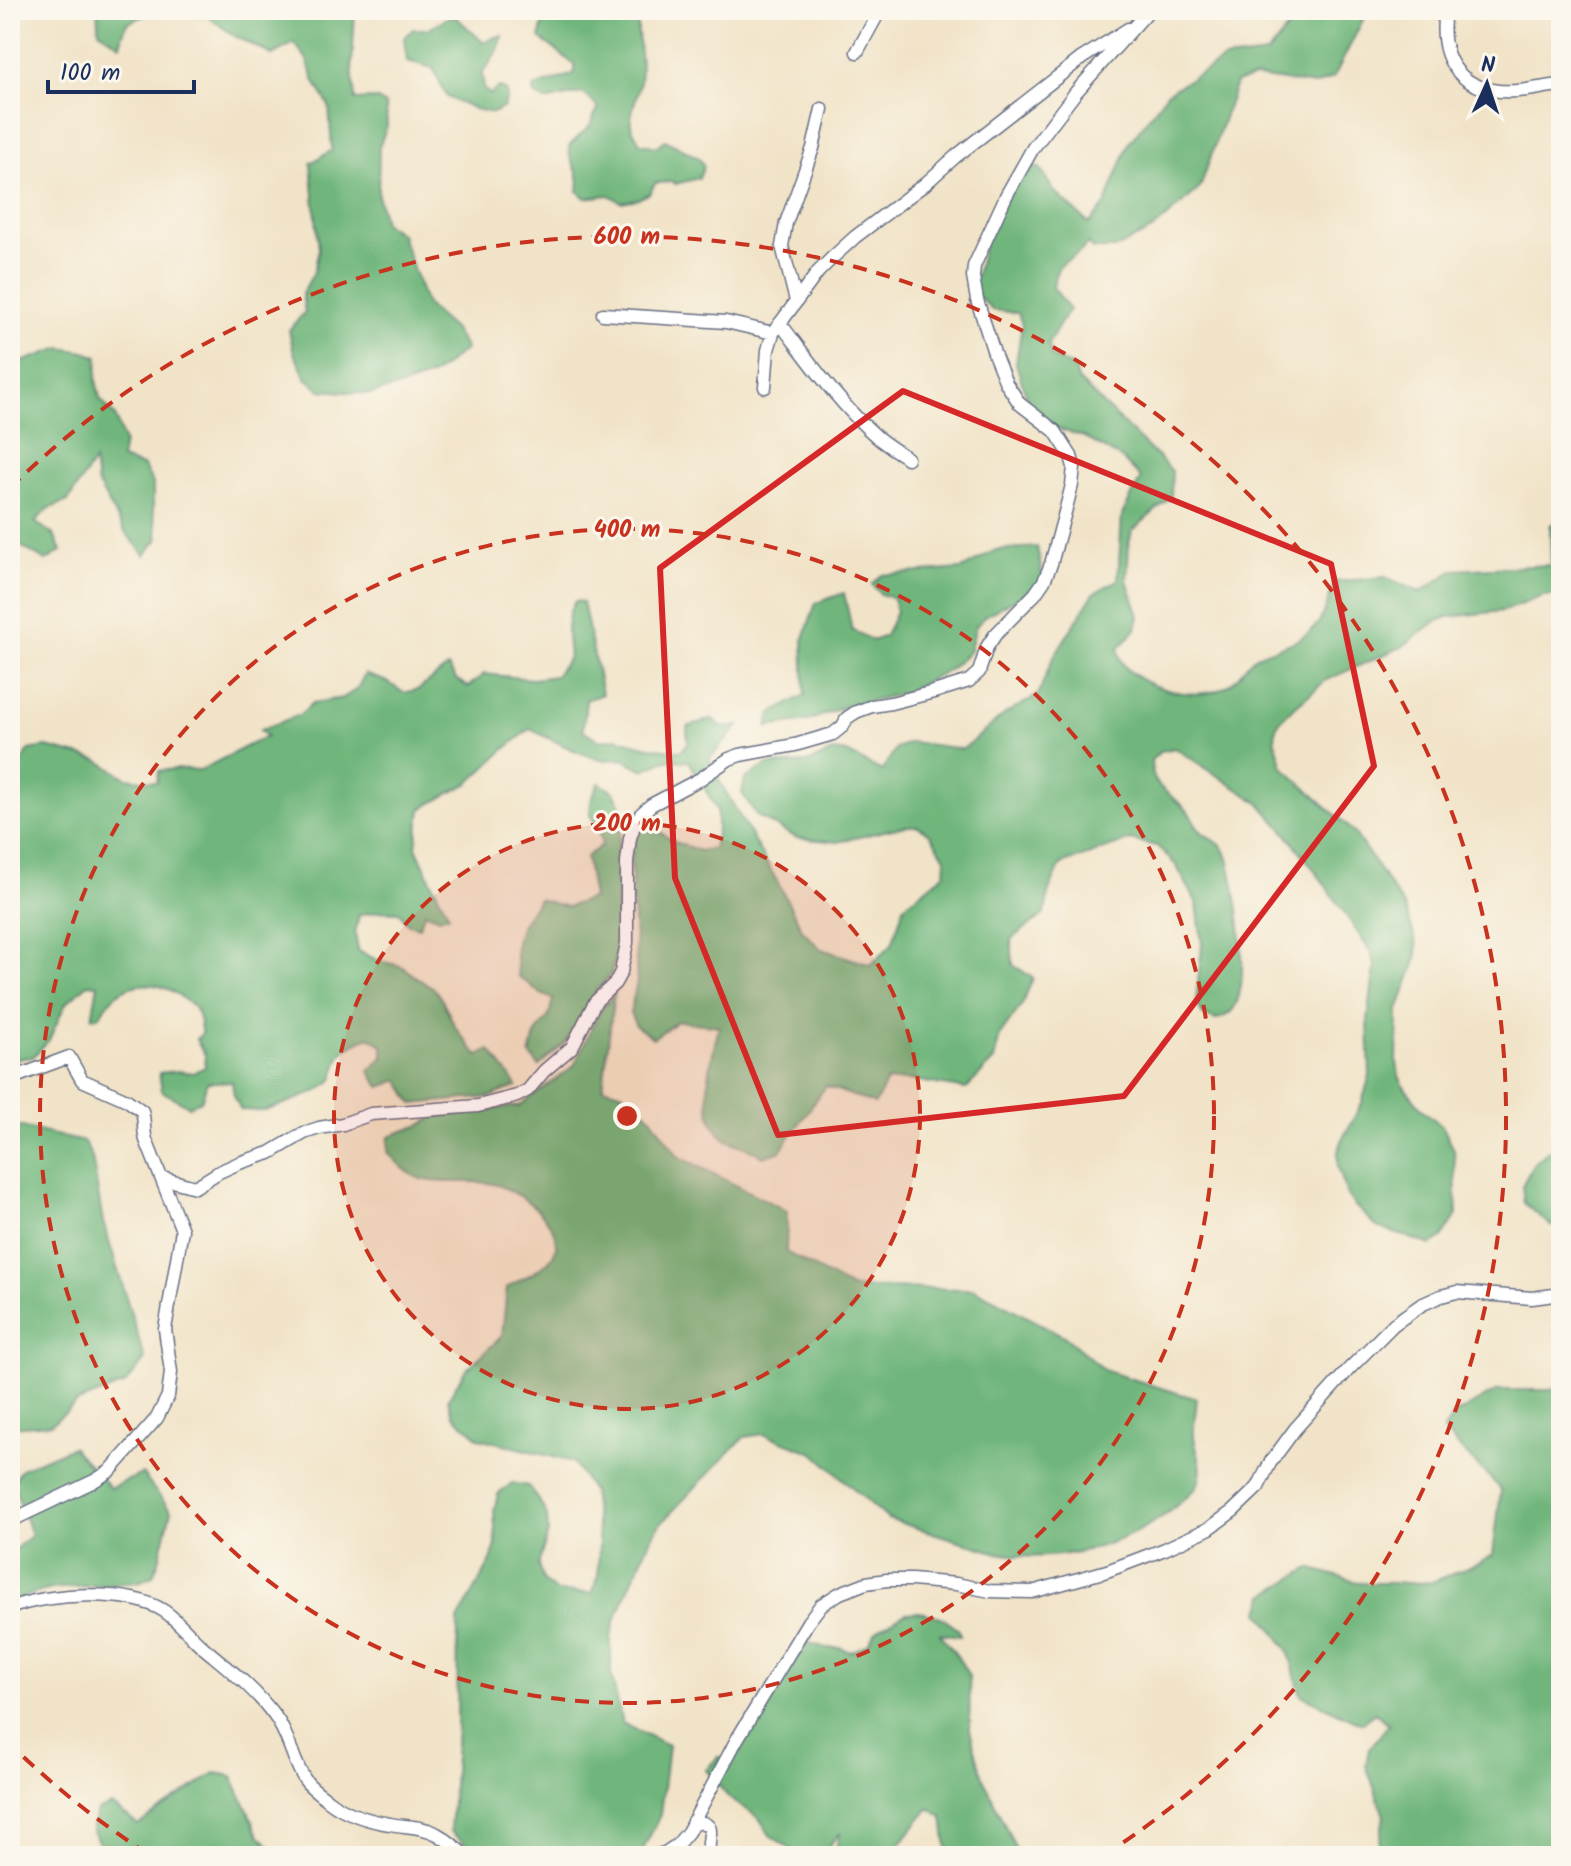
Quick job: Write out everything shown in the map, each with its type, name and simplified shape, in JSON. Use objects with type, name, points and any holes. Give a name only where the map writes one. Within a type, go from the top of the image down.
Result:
[{"type":"street","points":[[857,52],[880,10]]},
{"type":"street","points":[[162,1178],[195,1187],[219,1172],[270,1153],[319,1128],[371,1114],[478,1106],[528,1090],[544,1071],[572,1047],[595,1002],[615,983],[621,972],[627,943],[630,838],[641,814],[729,759],[833,734],[856,712],[969,681],[979,672],[987,647],[995,635],[1044,581],[1064,516],[1074,467],[1071,456],[1055,431],[1020,404],[1006,383],[977,300],[974,266],[1006,196],[1033,148],[1084,82],[1149,10]]},
{"type":"street","points":[[1445,10],[1443,22],[1447,52],[1455,72],[1467,81],[1499,91],[1561,85]]},
{"type":"street","points":[[765,387],[768,350],[777,328],[818,272],[855,237],[1082,58],[1135,25]]},
{"type":"street","points":[[796,301],[782,246],[786,223],[813,148],[822,109]]},
{"type":"street","points":[[603,314],[777,328],[866,426],[907,458]]},
{"type":"street","points":[[10,1079],[69,1057],[82,1080],[127,1100],[142,1111],[146,1140],[182,1230],[165,1329],[171,1372],[168,1396],[157,1418],[110,1471],[10,1521]]},
{"type":"street","points":[[654,1856],[677,1845],[688,1832],[736,1741],[808,1622],[821,1605],[840,1593],[866,1583],[887,1580],[956,1584],[990,1591],[1032,1592],[1107,1571],[1165,1549],[1210,1528],[1233,1511],[1258,1487],[1270,1463],[1295,1429],[1349,1369],[1394,1324],[1421,1305],[1457,1292],[1532,1298],[1561,1294]]},
{"type":"street","points":[[10,1608],[76,1594],[105,1595],[149,1603],[164,1611],[253,1690],[276,1717],[307,1783],[332,1804],[360,1817],[439,1834],[466,1856]]},
{"type":"street","points":[[693,1821],[710,1826],[710,1856]]},
{"type":"highlighted area","points":[[903,391],[1331,564],[1374,766],[1124,1096],[778,1135],[675,878],[660,568]]},
{"type":"green space","points":[[97,10],[355,10],[352,65],[355,100],[376,99],[386,105],[387,126],[379,147],[378,196],[384,223],[401,234],[426,305],[453,329],[466,349],[433,375],[370,394],[320,390],[306,378],[294,353],[289,330],[305,312],[302,294],[314,272],[319,249],[311,163],[332,150],[329,106],[306,58],[294,43],[272,55],[233,35],[207,16],[148,14],[126,24],[120,45],[99,31]]},
{"type":"green space","points":[[547,10],[639,10],[641,72],[631,114],[632,127],[640,143],[656,147],[665,140],[699,158],[704,166],[699,178],[675,184],[655,183],[650,193],[621,202],[609,195],[585,198],[578,191],[578,176],[569,146],[590,126],[598,108],[581,93],[545,101],[533,93],[534,87],[574,74],[574,64],[540,38]]},
{"type":"green space","points":[[1303,10],[1368,10],[1334,77],[1316,85],[1255,77],[1236,83],[1200,188],[1152,230],[1114,249],[1093,249],[1087,244],[1058,269],[1053,287],[1069,309],[1048,344],[1052,357],[1075,368],[1078,380],[1172,471],[1171,497],[1132,531],[1127,580],[1139,616],[1136,629],[1118,649],[1121,661],[1128,670],[1166,690],[1210,693],[1229,685],[1256,656],[1298,640],[1313,629],[1324,613],[1334,582],[1385,577],[1420,592],[1454,570],[1551,565],[1550,526],[1560,517],[1561,595],[1543,596],[1503,611],[1448,617],[1435,622],[1402,647],[1326,680],[1284,716],[1276,727],[1275,740],[1283,767],[1353,831],[1405,908],[1417,945],[1417,958],[1398,1010],[1397,1063],[1405,1088],[1422,1109],[1443,1127],[1454,1150],[1457,1215],[1442,1238],[1431,1245],[1377,1227],[1347,1195],[1338,1166],[1342,1140],[1362,1103],[1370,1075],[1368,1020],[1375,965],[1370,951],[1304,856],[1259,803],[1175,748],[1161,751],[1151,760],[1154,777],[1161,788],[1187,811],[1200,830],[1219,843],[1231,871],[1239,920],[1242,977],[1231,1012],[1215,1020],[1202,1014],[1196,1001],[1202,945],[1197,903],[1176,865],[1157,846],[1130,840],[1061,864],[1049,891],[1045,914],[1011,939],[1013,965],[1033,978],[1023,1003],[1000,1035],[994,1060],[966,1089],[914,1080],[887,1081],[875,1104],[826,1086],[779,1152],[763,1157],[723,1137],[710,1113],[708,1084],[719,1026],[678,1021],[653,1038],[636,1026],[630,1013],[637,982],[631,860],[635,838],[645,822],[675,842],[700,851],[713,848],[717,810],[689,761],[666,760],[644,770],[623,759],[600,760],[530,729],[469,783],[421,809],[416,847],[449,915],[439,918],[425,912],[419,927],[408,924],[399,912],[379,911],[359,915],[355,933],[358,951],[379,961],[401,966],[433,987],[457,1030],[478,1056],[490,1050],[517,1086],[490,1097],[413,1104],[399,1080],[380,1087],[369,1071],[383,1057],[383,1046],[369,1037],[343,1052],[333,1080],[316,1092],[265,1111],[241,1110],[232,1082],[207,1082],[202,1099],[189,1106],[162,1091],[159,1073],[193,1073],[205,1067],[205,1055],[196,1039],[202,1034],[198,1014],[192,1005],[174,993],[150,985],[138,985],[116,995],[100,1016],[92,1018],[98,985],[88,984],[66,1003],[49,1040],[33,1057],[16,1059],[10,1068],[10,787],[29,750],[47,747],[97,760],[127,778],[157,782],[159,771],[201,770],[267,736],[260,730],[299,715],[313,703],[343,698],[357,689],[365,674],[387,682],[404,693],[419,689],[448,667],[456,679],[468,687],[484,674],[532,679],[555,676],[569,657],[568,621],[575,601],[583,602],[602,694],[586,700],[583,730],[600,741],[616,738],[681,751],[688,743],[687,727],[712,719],[721,727],[739,726],[709,759],[716,775],[803,931],[821,949],[871,965],[892,944],[904,906],[945,873],[946,859],[930,834],[918,826],[905,826],[838,842],[797,838],[757,816],[742,793],[745,779],[767,765],[808,763],[834,751],[847,753],[882,771],[896,748],[910,742],[963,749],[1005,714],[1038,695],[1053,658],[1094,593],[1118,580],[1122,515],[1141,478],[1122,459],[1084,437],[1043,424],[1028,402],[1016,363],[1022,325],[1018,313],[992,310],[972,291],[989,225],[1026,166],[1040,168],[1053,190],[1089,224],[1105,205],[1129,143],[1168,92],[1225,59],[1267,54]]},
{"type":"green space","points":[[448,17],[456,17],[484,43],[503,36],[497,52],[482,74],[484,89],[490,95],[499,87],[507,91],[504,107],[493,113],[447,97],[433,68],[407,61],[404,38],[413,29],[429,29]]},
{"type":"green space","points":[[61,348],[98,357],[96,380],[100,399],[115,416],[124,442],[121,459],[143,466],[153,483],[153,511],[158,539],[145,555],[125,532],[97,483],[94,461],[68,501],[48,509],[35,522],[54,535],[61,551],[46,561],[21,546],[12,525],[10,366]]},
{"type":"green space","points":[[1037,547],[1044,583],[985,616],[976,626],[969,652],[950,669],[901,694],[846,706],[808,721],[767,727],[771,714],[805,695],[803,641],[816,603],[844,593],[852,630],[873,641],[885,636],[896,612],[893,598],[880,594],[872,584],[882,575],[962,569],[996,550]]},
{"type":"green space","points":[[599,783],[614,792],[623,810],[618,851],[616,955],[611,974],[596,991],[565,1043],[539,1066],[530,1055],[535,1035],[549,1016],[553,999],[541,994],[518,976],[516,942],[525,919],[539,899],[567,907],[593,898],[586,857],[602,845],[599,829],[590,815],[591,801]]},
{"type":"green space","points":[[614,994],[603,1087],[621,1092],[635,1102],[650,1116],[678,1156],[787,1211],[786,1252],[851,1288],[974,1289],[1064,1336],[1106,1371],[1197,1399],[1194,1431],[1200,1477],[1189,1496],[1158,1519],[1116,1541],[1069,1554],[1021,1556],[998,1553],[888,1519],[814,1453],[764,1434],[744,1437],[660,1524],[615,1620],[611,1637],[611,1673],[622,1723],[668,1745],[660,1815],[640,1856],[480,1856],[450,1831],[457,1727],[458,1620],[491,1561],[496,1545],[494,1510],[498,1494],[512,1483],[528,1486],[539,1500],[547,1516],[548,1533],[538,1565],[543,1581],[557,1592],[592,1593],[598,1578],[599,1543],[592,1491],[573,1462],[479,1438],[453,1415],[448,1399],[465,1371],[502,1336],[507,1288],[548,1262],[555,1250],[556,1237],[550,1224],[527,1201],[500,1186],[480,1182],[437,1182],[416,1177],[388,1153],[389,1136],[435,1117],[519,1106],[574,1066],[597,1016]]},
{"type":"green space","points":[[10,1125],[84,1142],[92,1157],[103,1222],[145,1359],[126,1384],[78,1402],[51,1424],[10,1427]]},
{"type":"green space","points":[[1561,1141],[1561,1228],[1551,1226],[1524,1203],[1522,1186],[1534,1163]]},
{"type":"green space","points":[[1561,1386],[1561,1856],[1377,1856],[1384,1816],[1366,1765],[1369,1749],[1389,1724],[1375,1713],[1361,1723],[1301,1695],[1288,1650],[1260,1612],[1265,1595],[1310,1568],[1361,1583],[1432,1582],[1493,1555],[1501,1489],[1443,1431],[1453,1416],[1498,1390],[1550,1390]]},
{"type":"green space","points":[[72,1447],[110,1488],[142,1474],[171,1511],[153,1576],[138,1582],[50,1589],[10,1601],[10,1554],[31,1535],[13,1483],[21,1469]]},
{"type":"green space","points":[[919,1612],[941,1617],[959,1630],[960,1636],[940,1633],[969,1676],[970,1730],[979,1764],[1019,1856],[948,1856],[943,1817],[929,1808],[895,1850],[894,1856],[833,1856],[841,1832],[821,1854],[795,1852],[770,1835],[759,1818],[729,1798],[706,1770],[718,1757],[732,1761],[733,1751],[778,1685],[800,1640],[851,1652],[868,1644],[875,1632],[895,1619],[906,1613]]},
{"type":"green space","points":[[215,1773],[232,1776],[259,1835],[280,1856],[105,1856],[92,1829],[97,1811],[112,1805],[138,1825]]}]
